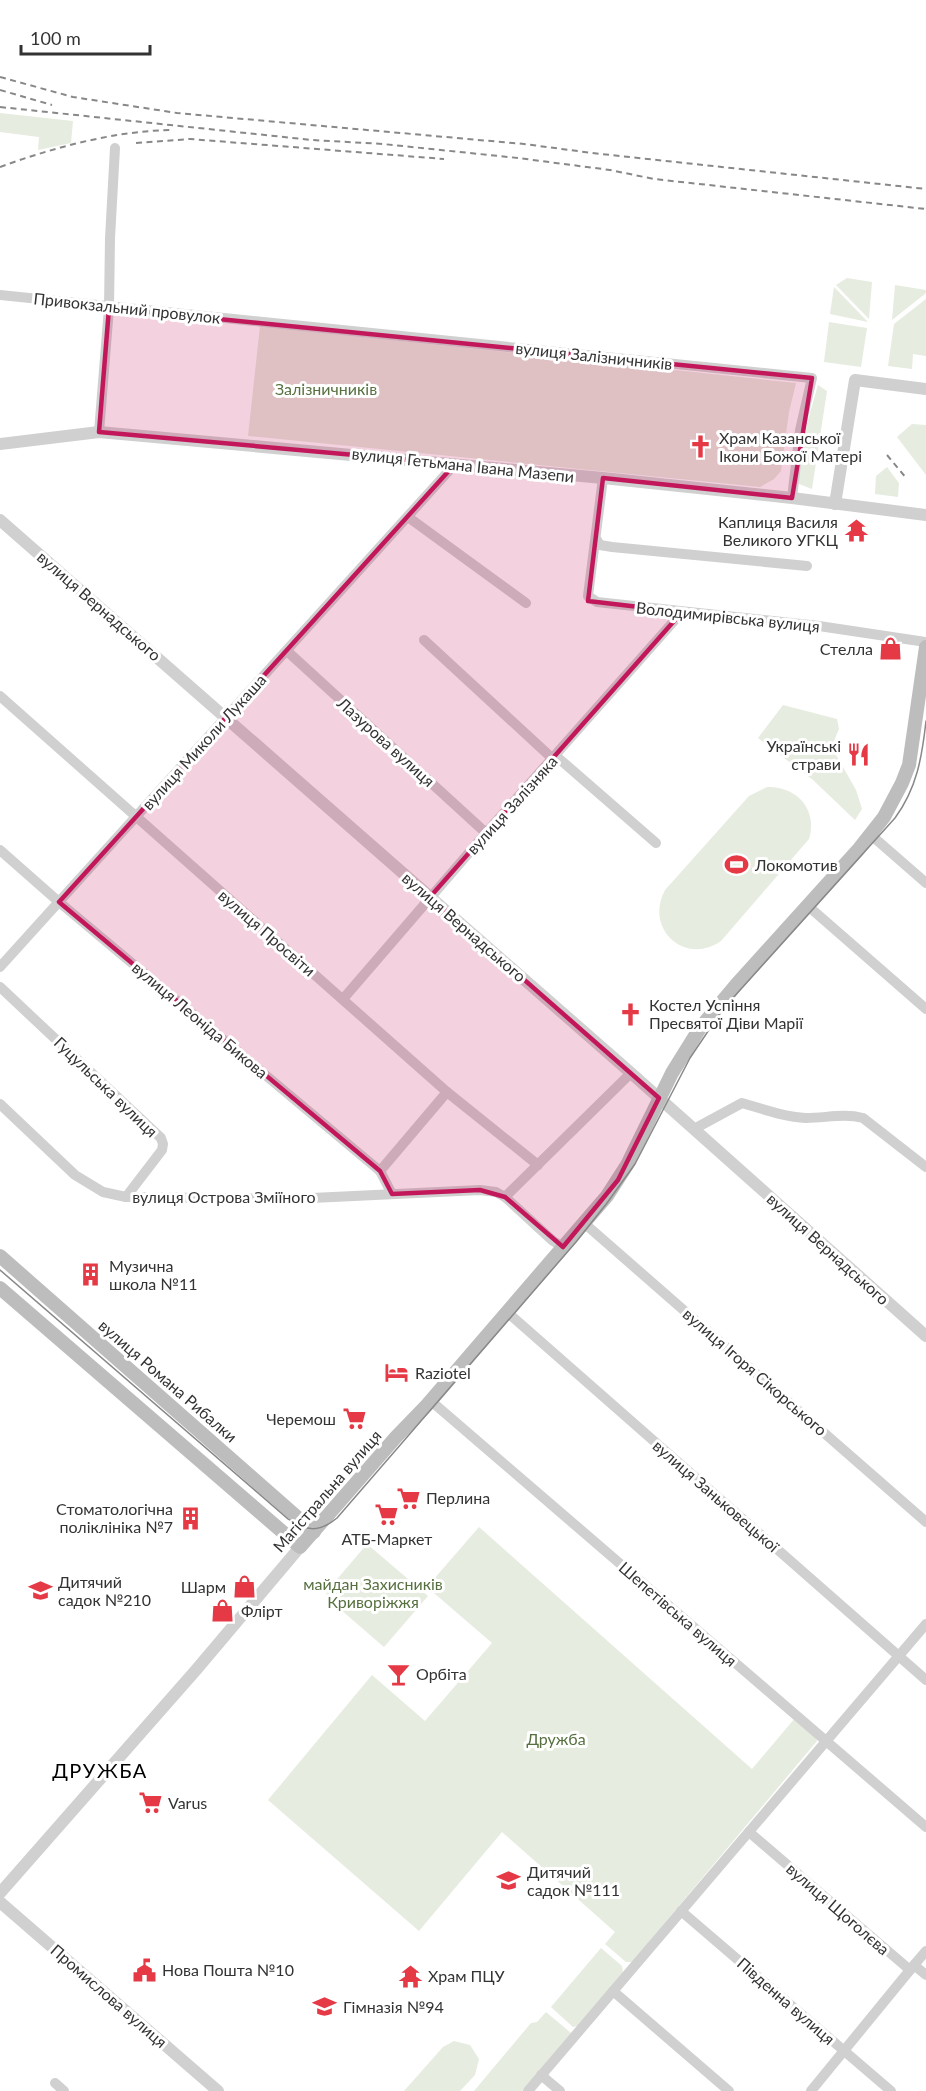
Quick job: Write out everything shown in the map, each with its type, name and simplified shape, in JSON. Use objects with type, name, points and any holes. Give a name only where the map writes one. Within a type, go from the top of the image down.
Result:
[{"type":"main road","name":"Магістральна вулиця","points":[[300,1547],[396,1437],[431,1401],[584,1223],[618,1180],[659,1098],[700,1028],[871,835],[884,817],[909,765],[926,647]]},
{"type":"main road","name":"вулиця Романа Рибалки","points":[[0,1256],[314,1532]]},
{"type":"main road","points":[[0,1288],[300,1547]]},
{"type":"street","points":[[99,432],[109,308],[115,148]]},
{"type":"street","name":"Привокзальний провулок","points":[[0,296],[254,321]]},
{"type":"street","name":"вулиця Залізничників","points":[[254,321],[812,378],[800,430],[792,498]]},
{"type":"street","points":[[835,504],[855,380],[926,389]]},
{"type":"street","name":"вулиця Гетьмана Івана Мазепи","points":[[0,444],[99,432],[603,478],[926,515]]},
{"type":"street","name":"вулиця Миколи Лукаша","points":[[0,967],[455,464]]},
{"type":"street","points":[[603,478],[595,534],[600,544],[612,548],[807,566]]},
{"type":"street","points":[[408,517],[526,603]]},
{"type":"street","name":"вулиця Вернадського","points":[[0,520],[631,1073],[926,1336]]},
{"type":"street","name":"Володимирівська вулиця","points":[[597,540],[588,596],[597,602],[819,626],[926,642]]},
{"type":"street","name":"вулиця Залізняка","points":[[343,999],[486,833],[555,758],[682,612]]},
{"type":"street","points":[[424,640],[555,758],[656,843]]},
{"type":"street","name":"Лазурова вулиця","points":[[287,651],[486,833]]},
{"type":"street","name":"вулиця Просвіти","points":[[0,696],[447,1092],[538,1165]]},
{"type":"street","points":[[871,835],[926,883]]},
{"type":"street","name":"вулиця Леоніда Бикова","points":[[0,850],[380,1171],[392,1194]]},
{"type":"street","points":[[808,906],[926,1009]]},
{"type":"street","name":"Гуцульська вулиця","points":[[0,987],[160,1138],[163,1144],[162,1150],[126,1197]]},
{"type":"street","points":[[563,1247],[553,1241],[505,1197],[631,1073]]},
{"type":"street","points":[[380,1171],[447,1092]]},
{"type":"street","points":[[694,1129],[742,1103],[776,1113],[806,1118],[852,1115],[863,1118],[926,1167]]},
{"type":"street","name":"вулиця Острова Зміїного","points":[[0,1104],[75,1175],[103,1192],[126,1197],[268,1199],[480,1190],[496,1192],[505,1197]]},
{"type":"street","name":"вулиця Ігоря Сікорського","points":[[584,1223],[926,1522]]},
{"type":"street","name":"вулиця Заньковецької","points":[[507,1312],[926,1680]]},
{"type":"street","name":"Шепетівська вулиця","points":[[431,1401],[926,1827]]},
{"type":"street","name":"Магістральна вулиця","points":[[0,1893],[196,1670],[300,1547]]},
{"type":"street","points":[[528,2091],[926,1624]]},
{"type":"street","name":"вулиця Щоголєва","points":[[748,1832],[912,1967],[926,1974]]},
{"type":"street","name":"Промислова вулиця","points":[[0,1902],[218,2091]]},
{"type":"street","name":"Південна вулиця","points":[[681,1911],[891,2091]]},
{"type":"street","points":[[812,2091],[926,1950]]},
{"type":"street","points":[[613,1991],[729,2091]]},
{"type":"street","points":[[542,2075],[560,2091]]},
{"type":"highlighted area","points":[[109,308],[812,378],[792,498],[603,478],[588,601],[682,612],[430,897],[659,1098],[618,1180],[563,1247],[505,1197],[480,1190],[392,1194],[380,1171],[59,902],[455,464],[99,432]]},
{"type":"green space","points":[[0,113],[73,121],[71,143],[38,150],[39,137],[0,132]]},
{"type":"green space","points":[[847,278],[872,282],[869,319],[836,285]]},
{"type":"green space","points":[[895,285],[926,290],[926,293],[892,320]]},
{"type":"green space","points":[[834,287],[868,322],[830,314]]},
{"type":"green space","points":[[926,299],[926,356],[913,354],[912,369],[888,366],[894,324]]},
{"type":"green space","points":[[829,322],[867,328],[861,367],[824,362]]},
{"type":"green space","name":"Залізничників","points":[[260,326],[796,383],[789,412],[781,471],[774,479],[760,487],[248,436]]},
{"type":"green space","points":[[818,385],[827,391],[812,489],[799,484],[799,471],[805,433]]},
{"type":"green space","points":[[912,424],[926,425],[926,475],[897,437]]},
{"type":"green space","points":[[887,467],[899,483],[898,497],[875,494],[876,476]]},
{"type":"green space","points":[[783,705],[837,719],[839,729],[833,743],[835,753],[856,790],[862,809],[855,820],[813,780],[758,738]]},
{"type":"green space","name":"Локомотив","points":[[767,787],[787,791],[796,795],[803,802],[810,819],[809,839],[721,941],[707,948],[694,949],[682,946],[672,940],[664,930],[660,918],[660,904],[665,890],[749,796]]},
{"type":"green space","name":"Дружба","points":[[479,1527],[752,1769],[795,1718],[815,1736],[817,1741],[632,1962],[626,1962],[605,1944],[615,1932],[502,1832],[419,1931],[268,1800],[372,1675],[425,1721],[492,1643],[427,1587]]},
{"type":"green space","name":"майдан Захисників Криворіжжя","points":[[367,1544],[428,1596],[384,1647],[326,1597],[327,1591]]},
{"type":"green space","points":[[601,1948],[622,1966],[623,1973],[578,2026],[573,2027],[551,2007]]},
{"type":"green space","points":[[546,2012],[571,2033],[522,2091],[474,2091],[531,2023],[537,2022]]},
{"type":"green space","points":[[454,2041],[470,2045],[479,2059],[475,2075],[460,2091],[404,2091],[443,2047]]},
{"type":"tram line","points":[[0,1270],[288,1519],[312,1529],[330,1523],[337,1518],[576,1242],[635,1164],[690,1058],[723,1009],[895,818],[909,795],[917,772],[926,721]]},
{"type":"railway","points":[[0,77],[73,97],[177,113],[524,144],[926,189]]},
{"type":"railway","points":[[0,90],[52,105]]},
{"type":"railway","points":[[0,107],[312,140],[383,144],[518,158],[610,170],[654,179],[926,209]]},
{"type":"railway","points":[[0,167],[41,153],[105,137],[170,130]]},
{"type":"railway","points":[[136,143],[190,139],[444,159]]},
{"type":"railway","points":[[887,455],[907,479]]},
{"type":"place","name":"Храм Казанської Ікони Божої Матері","points":[[701,447]]},
{"type":"place","name":"Каплиця Василя Великого УГКЦ","points":[[856,531]]},
{"type":"place","name":"Стелла","points":[[891,649]]},
{"type":"place","name":"Українські страви","points":[[859,755]]},
{"type":"place","name":"Локомотив","points":[[737,865]]},
{"type":"place","name":"Костел Успіння Пресвятої Діви Марії","points":[[631,1014]]},
{"type":"place","name":"Музична школа №11","points":[[91,1275]]},
{"type":"place","name":"Raziotel","points":[[397,1373]]},
{"type":"place","name":"Черемош","points":[[354,1419]]},
{"type":"place","name":"Перлина","points":[[408,1498]]},
{"type":"place","name":"АТБ-Маркет","points":[[387,1514]]},
{"type":"place","name":"Стоматологічна поліклініка №7","points":[[191,1518]]},
{"type":"place","name":"Шарм","points":[[244,1587]]},
{"type":"place","name":"Дитячий садок №210","points":[[40,1591]]},
{"type":"place","name":"Флірт","points":[[223,1611]]},
{"type":"place","name":"Орбіта","points":[[398,1674]]},
{"type":"place","name":"Varus","points":[[150,1803]]},
{"type":"place","name":"Дитячий садок №111","points":[[509,1881]]},
{"type":"place","name":"Нова Пошта №10","points":[[144,1970]]},
{"type":"place","name":"Храм ПЦУ","points":[[410,1976]]},
{"type":"place","name":"Гімназія №94","points":[[325,2007]]},
{"type":"district","name":"ДРУЖБА","points":[[100,1771]]}]
